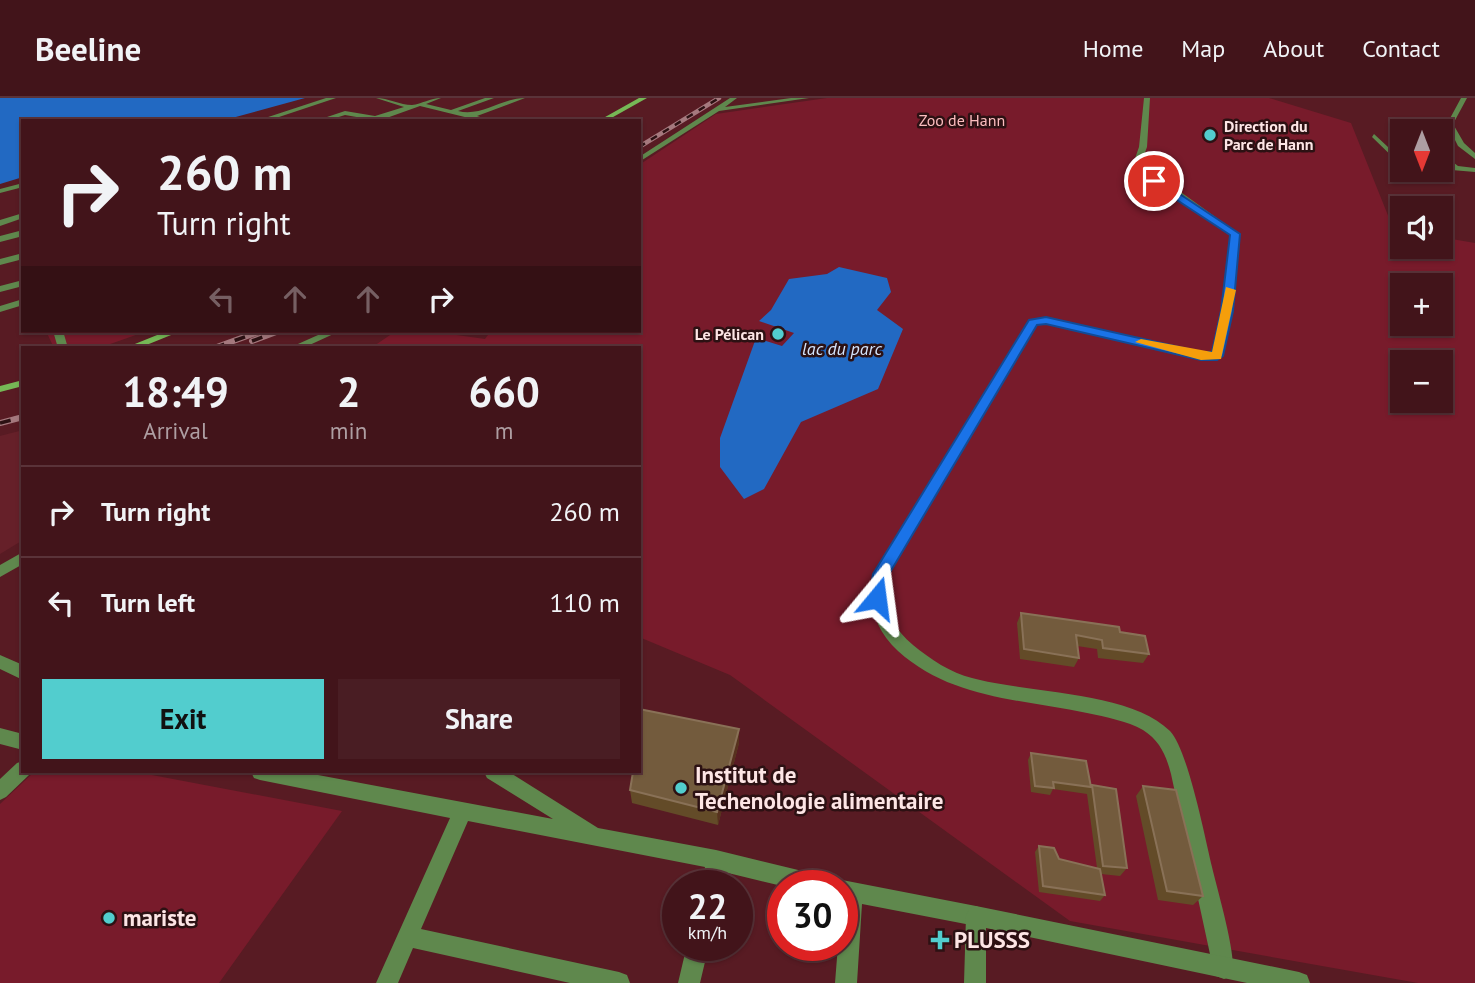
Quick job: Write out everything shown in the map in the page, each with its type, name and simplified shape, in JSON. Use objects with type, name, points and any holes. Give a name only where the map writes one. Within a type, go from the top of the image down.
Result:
[{"type":"main road","points":[[605,119],[644,98]]},
{"type":"main road","points":[[139,346],[171,333]]},
{"type":"main road","points":[[0,389],[21,384]]},
{"type":"street","points":[[266,119],[333,98]]},
{"type":"street","points":[[379,98],[453,111],[475,118],[522,98]]},
{"type":"street","points":[[379,119],[438,98]]},
{"type":"street","points":[[453,111],[491,98]]},
{"type":"street","points":[[641,159],[734,98]]},
{"type":"street","points":[[764,98],[772,103]]},
{"type":"street","points":[[716,110],[806,98]]},
{"type":"street","points":[[1146,98],[1143,147],[1134,173],[1175,192],[1235,234],[1227,311],[1217,356],[1201,356],[1046,321],[1033,322],[881,574],[877,598],[887,628],[913,655],[943,675],[973,685],[1032,694],[1133,717],[1154,727],[1165,738],[1174,758],[1196,838],[1224,968]]},
{"type":"street","points":[[1464,98],[1450,124],[1455,136],[1475,157]]},
{"type":"street","points":[[309,106],[370,119]]},
{"type":"street","points":[[324,119],[340,114]]},
{"type":"street","points":[[1374,136],[1390,152]]},
{"type":"street","points":[[1453,165],[1457,169]]},
{"type":"street","points":[[1453,169],[1475,170]]},
{"type":"street","points":[[0,191],[21,186]]},
{"type":"street","points":[[0,223],[21,216]]},
{"type":"street","points":[[0,239],[21,234]]},
{"type":"street","points":[[0,262],[21,257]]},
{"type":"street","points":[[0,289],[21,284]]},
{"type":"street","points":[[0,309],[21,303]]},
{"type":"street","points":[[299,346],[330,333]]},
{"type":"street","points":[[0,572],[21,557]]},
{"type":"street","points":[[0,662],[21,672]]},
{"type":"street","points":[[0,736],[21,741]]},
{"type":"street","points":[[0,791],[21,771]]},
{"type":"street","points":[[265,773],[716,860],[767,872]]},
{"type":"street","points":[[495,773],[598,837]]},
{"type":"street","points":[[387,983],[462,812]]},
{"type":"street","points":[[714,870],[716,860]]},
{"type":"street","points":[[858,893],[1298,983]]},
{"type":"street","points":[[975,983],[976,916]]},
{"type":"street","points":[[409,937],[559,977],[619,983]]},
{"type":"street","points":[[689,983],[694,961]]},
{"type":"street","points":[[846,961],[846,983]]},
{"type":"shaded area","points":[[21,431],[21,541],[0,554],[0,436]]},
{"type":"green space","name":"Zoo de Hann","points":[[827,98],[1269,98],[1351,123],[1390,220],[1390,259],[1453,259],[1453,239],[1475,243],[1475,983],[1418,983],[1070,921],[730,675],[641,638],[641,346],[374,346],[393,333],[442,333],[485,339],[490,333],[641,333],[641,164],[716,114]]},
{"type":"green space","points":[[47,333],[141,333],[105,346],[53,346]]},
{"type":"green space","name":"mariste","points":[[33,773],[141,773],[342,811],[219,983],[0,983],[0,804]]},
{"type":"water","points":[[0,98],[305,98],[228,119],[21,119],[21,178],[0,184]]},
{"type":"water","name":"lac du parc","points":[[839,267],[887,278],[891,292],[877,310],[903,329],[878,389],[801,422],[764,489],[744,499],[720,467],[720,438],[756,338],[782,346],[794,333],[759,321],[771,310],[789,279],[827,274]]},
{"type":"building","points":[[1021,613],[1119,627],[1120,632],[1145,636],[1149,654],[1103,648],[1102,640],[1076,635],[1079,658],[1024,649]]},
{"type":"building","name":"Institut de Techenologie alimentaire","points":[[641,709],[739,729],[717,812],[630,790],[633,773],[641,773]]},
{"type":"building","points":[[1031,753],[1086,761],[1091,787],[1053,782],[1054,788],[1035,786]]},
{"type":"building","points":[[1092,785],[1116,789],[1127,868],[1103,866]]},
{"type":"building","points":[[1143,786],[1176,790],[1203,896],[1167,891]]},
{"type":"building","points":[[1039,846],[1054,848],[1059,859],[1100,869],[1105,895],[1043,886]]},
{"type":"railway","points":[[641,146],[719,98]]},
{"type":"railway","points":[[220,346],[255,333]]},
{"type":"railway","points":[[252,341],[274,333]]},
{"type":"railway","points":[[0,423],[21,418]]},
{"type":"slow traffic","points":[[1141,342],[1214,358],[1217,356],[1230,290]]},
{"type":"place","name":"Direction du Parc de Hann","points":[[1210,135]]},
{"type":"place","name":"Le Pélican","points":[[778,334]]},
{"type":"place","name":"Institut de Techenologie alimentaire","points":[[681,788]]},
{"type":"place","name":"mariste","points":[[109,918]]},
{"type":"place","name":"PLUSSS","points":[[940,940]]},
{"type":"route","points":[[877,598],[881,574],[1033,322],[1046,321],[1201,356],[1217,356],[1227,311],[1235,234],[1175,192],[1154,181]]}]
